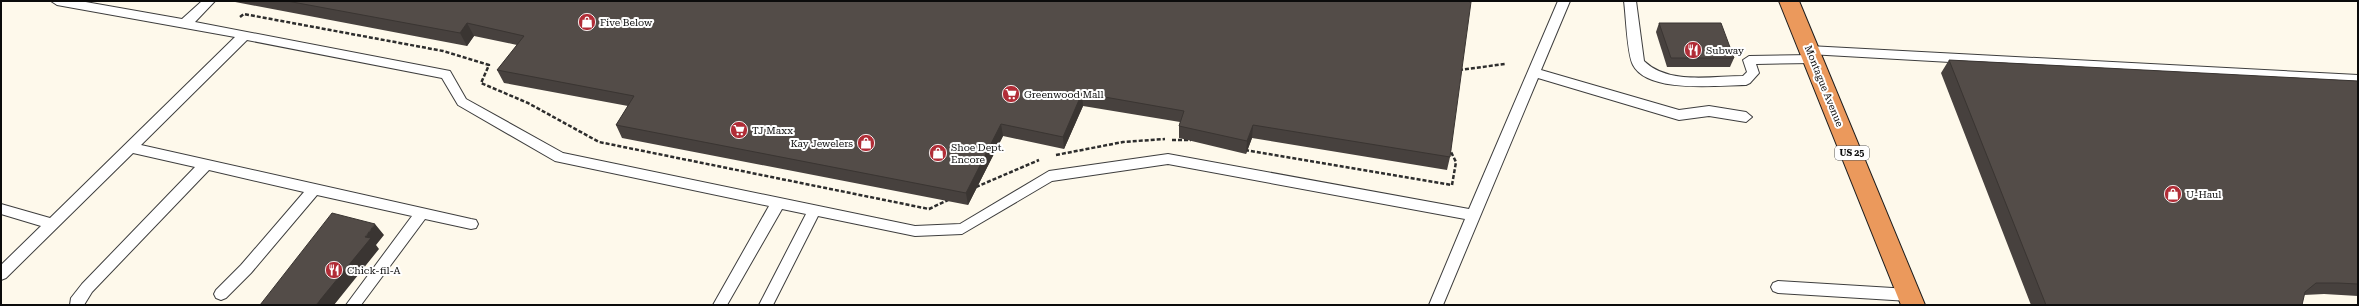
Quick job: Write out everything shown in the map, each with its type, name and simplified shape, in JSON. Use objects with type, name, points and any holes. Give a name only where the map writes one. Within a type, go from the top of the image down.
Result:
[{"type":"highway","name":"Montague Avenue","points":[[1789,1],[1911,300]]},
{"type":"lane","points":[[57,1],[245,35],[446,74],[462,102],[560,157],[915,232],[962,229],[1049,176],[1168,159],[1473,215]]},
{"type":"lane","points":[[185,24],[209,1]]},
{"type":"lane","points":[[1436,305],[1564,1]]},
{"type":"lane","points":[[1630,1],[1638,63],[1644,71],[1664,79],[1746,80],[1753,74],[1749,60],[1811,54],[2358,80]]},
{"type":"lane","points":[[1,274],[245,35]]},
{"type":"lane","points":[[1534,72],[1679,115],[1709,111],[1746,117]]},
{"type":"lane","points":[[130,147],[471,224]]},
{"type":"lane","points":[[77,305],[76,302],[94,281],[206,164]]},
{"type":"lane","points":[[221,294],[246,269],[314,188]]},
{"type":"lane","points":[[720,305],[778,203]]},
{"type":"lane","points":[[1,208],[52,224]]},
{"type":"lane","points":[[766,305],[814,210]]},
{"type":"lane","points":[[353,305],[422,213]]},
{"type":"lane","points":[[1778,287],[1911,300]]},
{"type":"path","points":[[238,18],[244,14],[443,51],[489,65],[481,83],[528,104],[599,142],[929,209],[950,199]]},
{"type":"path","points":[[1452,71],[1505,64]]},
{"type":"path","points":[[1050,156],[1123,142],[1164,139],[1199,141]]},
{"type":"path","points":[[1240,149],[1260,154],[1452,185],[1456,162],[1448,142]]},
{"type":"path","points":[[971,189],[1043,158]]},
{"type":"building","name":"Greenwood Mall","points":[[287,1],[1471,2],[1450,157],[1253,125],[1247,141],[1179,126],[1184,111],[1082,93],[1063,137],[1001,124],[966,193],[616,125],[634,96],[497,70],[524,36],[467,23],[460,33]]},
{"type":"building","name":"Subway","points":[[1659,23],[1721,23],[1734,58],[1671,58]]},
{"type":"building","name":"U-Haul","points":[[1949,60],[2358,81],[2358,284],[2316,283],[2305,292],[2302,305],[2046,305]]},
{"type":"building","name":"Chick-fil-A","points":[[332,213],[375,224],[365,237],[371,238],[316,305],[260,305]]},
{"type":"place","name":"Five Below","points":[[587,22]]},
{"type":"place","name":"Subway","points":[[1693,50]]},
{"type":"place","name":"Greenwood Mall","points":[[1011,94]]},
{"type":"place","name":"TJ Maxx","points":[[739,130]]},
{"type":"place","name":"Kay Jewelers","points":[[866,143]]},
{"type":"place","name":"Shoe Dept. Encore","points":[[938,153]]},
{"type":"place","name":"U-Haul","points":[[2173,194]]},
{"type":"place","name":"Chick-fil-A","points":[[334,270]]}]
